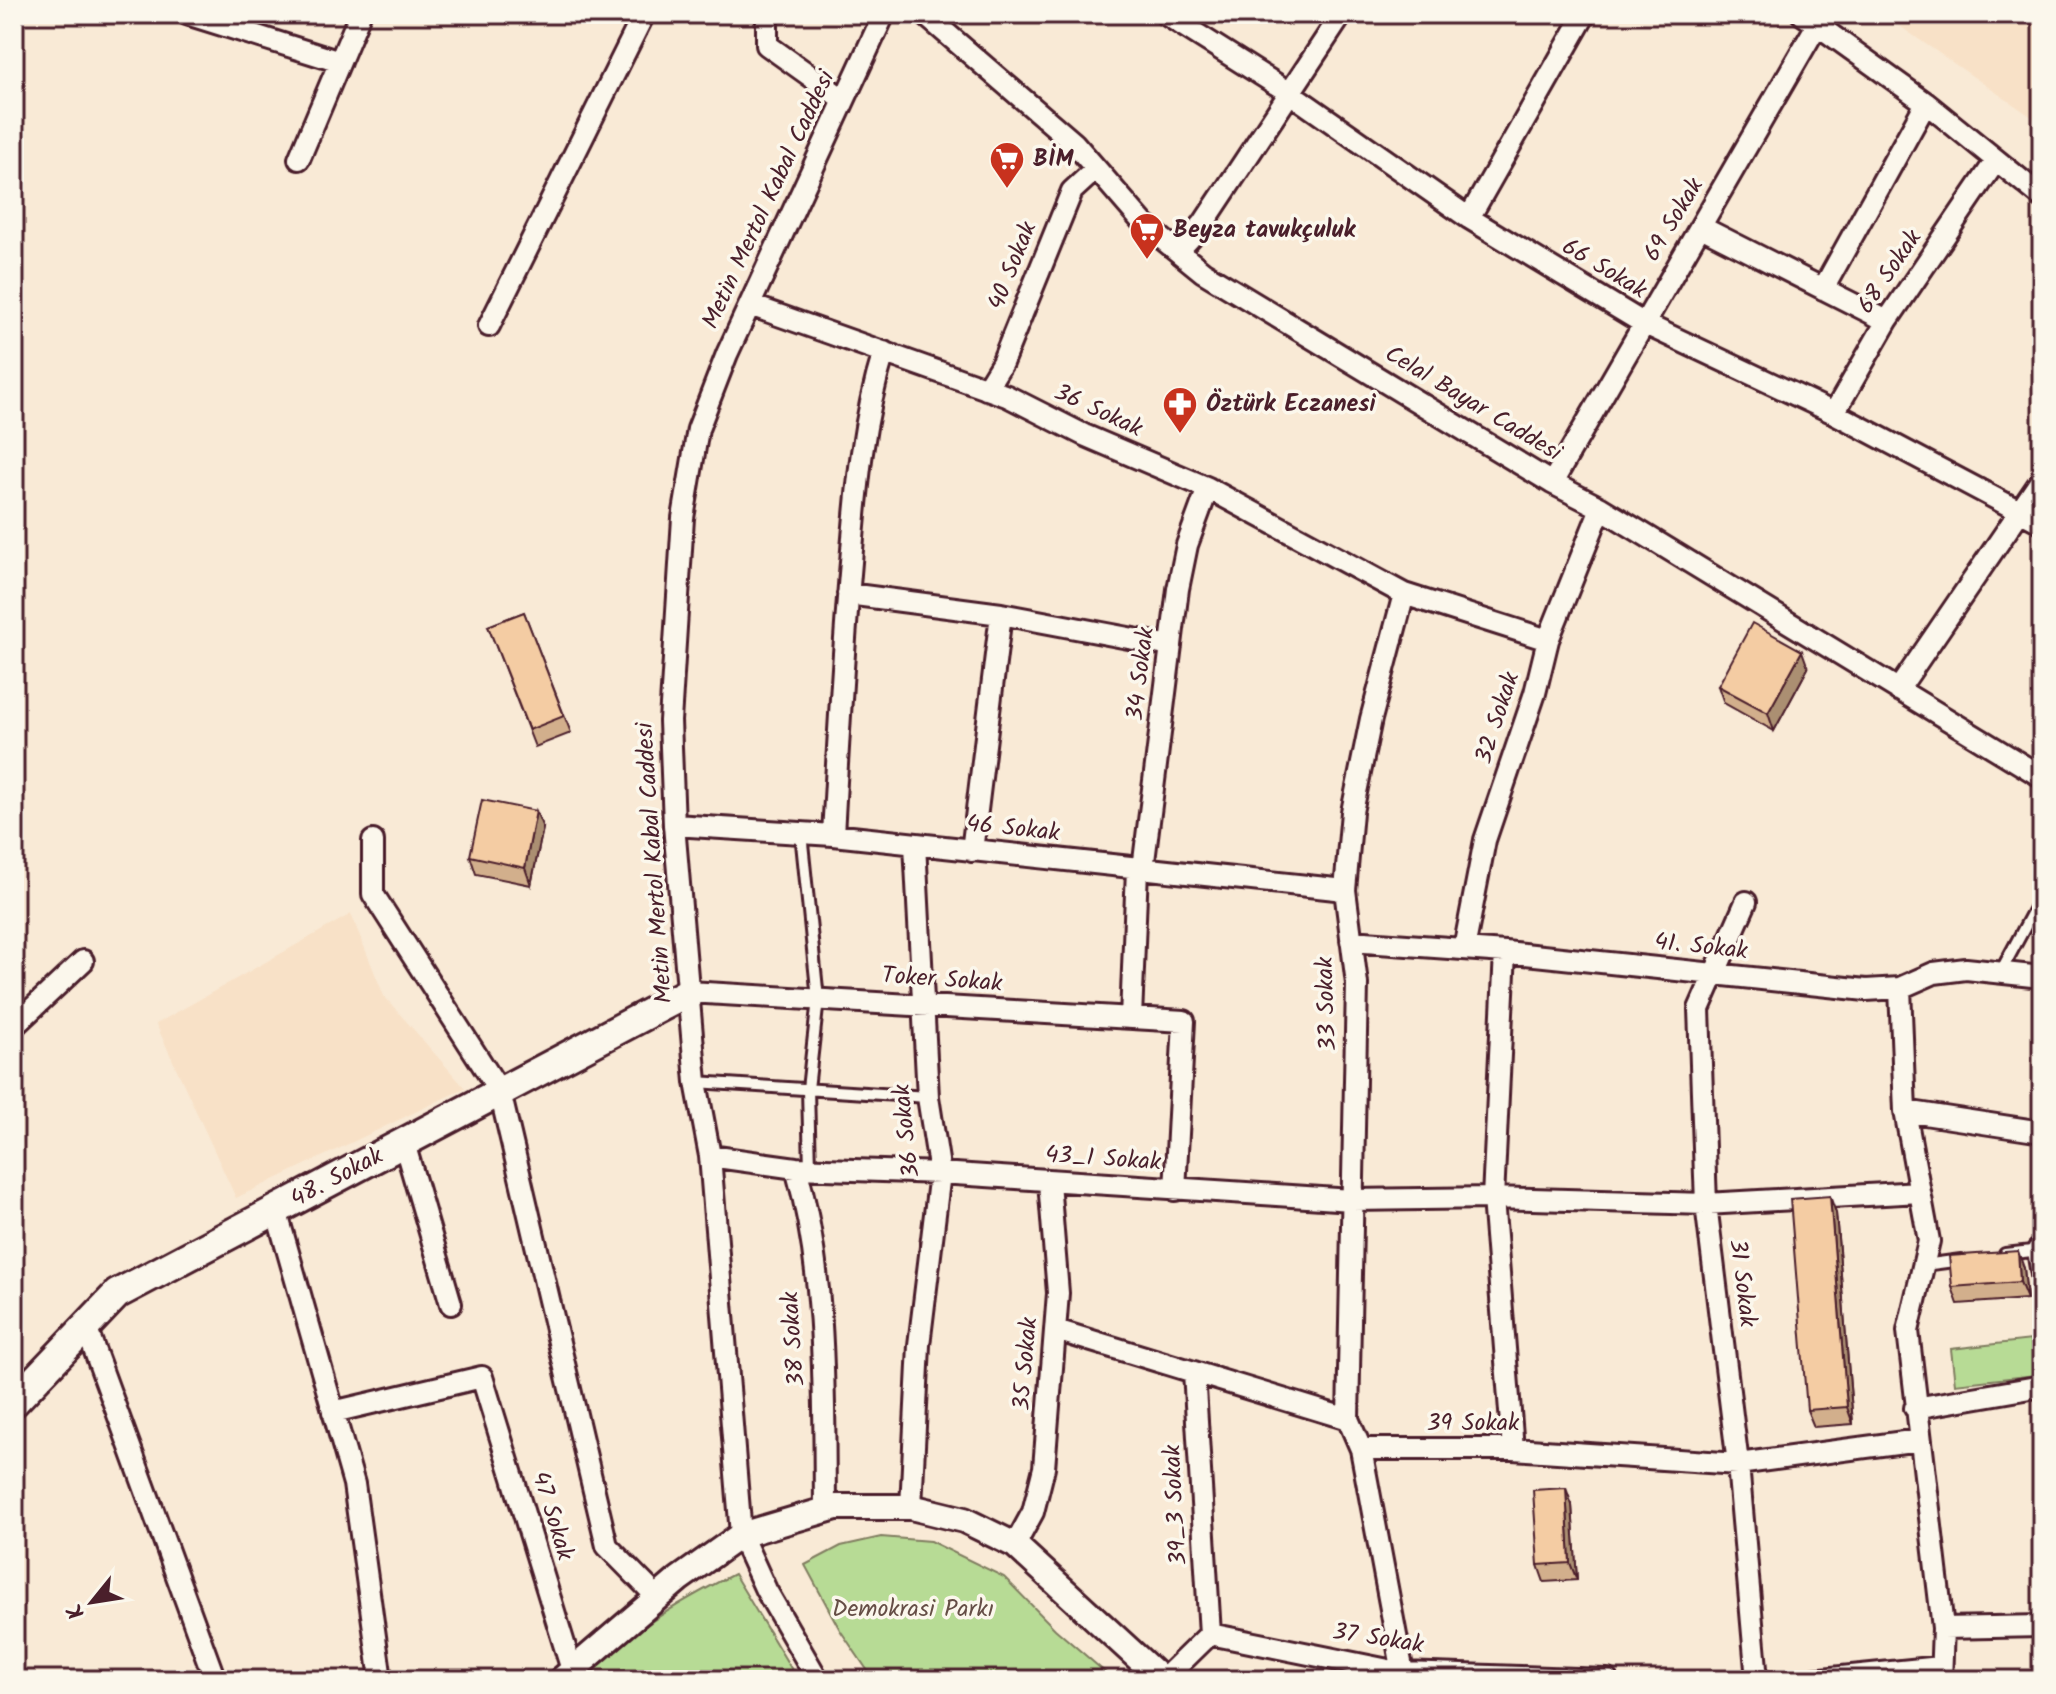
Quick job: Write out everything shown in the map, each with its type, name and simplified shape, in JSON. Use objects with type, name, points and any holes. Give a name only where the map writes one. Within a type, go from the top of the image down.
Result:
[{"type":"main road","name":"48. Sokak","points":[[14,1402],[117,1294],[689,992]]},
{"type":"street","points":[[187,14],[340,62]]},
{"type":"street","points":[[299,159],[360,14]]},
{"type":"street","points":[[489,326],[644,14]]},
{"type":"street","points":[[767,14],[767,45],[844,100]]},
{"type":"street","name":"Metin Mertol Kabal Caddesi","points":[[818,1680],[766,1590],[741,1535],[710,1156],[696,1082],[674,825],[670,721],[683,518],[698,429],[750,305],[884,14]]},
{"type":"street","name":"Celal Bayar Caddesi","points":[[924,14],[1074,143],[1144,224],[1203,272],[1552,483],[1601,508],[2042,777]]},
{"type":"street","name":"66 Sokak","points":[[1165,14],[1290,93],[1469,218],[1643,323],[1834,413],[2042,523]]},
{"type":"street","points":[[1178,251],[1203,224],[1342,14]]},
{"type":"street","points":[[1469,218],[1585,14]]},
{"type":"street","points":[[1810,20],[1926,103],[2042,197]]},
{"type":"street","name":"69 Sokak","points":[[1552,483],[1701,227],[1810,20]]},
{"type":"street","points":[[1823,289],[1926,103]]},
{"type":"street","name":"68 Sokak","points":[[1834,413],[1887,321],[1995,162]]},
{"type":"street","name":"40 Sokak","points":[[986,389],[1002,363],[1072,191],[1096,169]]},
{"type":"street","points":[[1701,227],[1887,321]]},
{"type":"street","name":"36 Sokak","points":[[750,305],[986,389],[1208,488],[1404,594],[1548,640]]},
{"type":"street","points":[[833,835],[848,594],[866,409],[884,352]]},
{"type":"street","points":[[1898,690],[2042,479]]},
{"type":"street","name":"34 Sokak","points":[[1131,1018],[1140,869],[1171,646],[1187,545],[1208,488]]},
{"type":"street","name":"32 Sokak","points":[[1464,949],[1485,840],[1535,693],[1548,640],[1601,508]]},
{"type":"street","points":[[848,594],[1001,614],[1171,646]]},
{"type":"street","name":"33 Sokak","points":[[1348,1419],[1357,984],[1345,890],[1355,796],[1371,719],[1404,594]]},
{"type":"street","points":[[972,851],[1001,614]]},
{"type":"street","name":"46 Sokak","points":[[674,825],[833,835],[1345,890]]},
{"type":"street","points":[[373,841],[373,894],[500,1092],[607,1546],[657,1597]]},
{"type":"street","name":"36 Sokak","points":[[911,1507],[919,1345],[940,1173],[928,1097],[915,844]]},
{"type":"street","name":"31 Sokak","points":[[1746,902],[1699,1009],[1706,1204],[1738,1464],[1757,1680]]},
{"type":"street","name":"41. Sokak","points":[[1351,941],[1505,952],[1866,990],[1900,988],[1934,973],[1966,969],[2042,977]]},
{"type":"street","points":[[1505,952],[1493,1198],[1513,1449]]},
{"type":"street","points":[[14,1026],[83,961]]},
{"type":"street","points":[[1812,1680],[1941,1674],[1943,1628],[1908,1331],[1929,1241],[1905,1111],[1900,988]]},
{"type":"street","name":"Toker Sokak","points":[[689,992],[1184,1021],[1175,1190]]},
{"type":"street","points":[[1905,1111],[2042,1132]]},
{"type":"street","points":[[404,1143],[451,1304]]},
{"type":"street","name":"43_1 Sokak","points":[[710,1156],[803,1168],[940,1173],[1352,1200],[1493,1198],[1706,1204],[1920,1192]]},
{"type":"street","name":"38 Sokak","points":[[803,1168],[816,1265],[824,1393],[825,1510]]},
{"type":"street","name":"35 Sokak","points":[[1015,1545],[1033,1512],[1044,1468],[1058,1293],[1049,1182]]},
{"type":"street","points":[[276,1210],[354,1484],[381,1680]]},
{"type":"street","points":[[2040,1250],[2042,1275]]},
{"type":"street","points":[[86,1327],[215,1680]]},
{"type":"street","points":[[1056,1330],[1348,1419],[1361,1449],[1403,1673]]},
{"type":"street","name":"39_3 Sokak","points":[[1194,1372],[1210,1634]]},
{"type":"street","name":"47 Sokak","points":[[333,1412],[482,1377],[566,1675]]},
{"type":"street","points":[[1915,1408],[2042,1386]]},
{"type":"street","name":"39 Sokak","points":[[1361,1449],[1513,1449],[1738,1464],[1919,1440]]},
{"type":"street","points":[[566,1675],[657,1597],[741,1535],[825,1510],[911,1507],[964,1520],[1015,1545],[1162,1680],[1210,1634]]},
{"type":"street","points":[[1943,1628],[2042,1626]]},
{"type":"street","name":"37 Sokak","points":[[1210,1634],[1381,1674],[1607,1680]]},
{"type":"lane","points":[[801,833],[818,999],[803,1168]]},
{"type":"lane","points":[[2000,973],[2042,895]]},
{"type":"lane","points":[[696,1082],[928,1097]]},
{"type":"lane","points":[[1995,1256],[2040,1250]]},
{"type":"lane","points":[[1924,1265],[1967,1259]]},
{"type":"shaded area","points":[[1882,14],[2042,14],[2042,124]]},
{"type":"shaded area","points":[[351,914],[384,996],[465,1088],[236,1198],[156,1024]]},
{"type":"green space","points":[[2031,1340],[2036,1375],[1955,1384],[1951,1349]]},
{"type":"green space","name":"Demokrasi Parkı","points":[[881,1537],[930,1541],[1004,1577],[1055,1629],[1114,1680],[874,1680],[840,1630],[805,1565],[841,1546]]},
{"type":"green space","name":"Demokrasi Parkı","points":[[734,1574],[798,1680],[582,1680],[654,1620]]},
{"type":"building","points":[[524,612],[564,716],[529,730],[488,626]]},
{"type":"building","points":[[1752,623],[1802,651],[1768,713],[1718,686]]},
{"type":"building","points":[[482,800],[536,811],[525,868],[470,856]]},
{"type":"building","points":[[1830,1196],[1847,1407],[1807,1410],[1790,1199]]},
{"type":"building","points":[[2018,1251],[2020,1282],[1952,1287],[1949,1256]]},
{"type":"building","points":[[1566,1488],[1570,1563],[1538,1565],[1533,1490]]},
{"type":"place","name":"BİM","points":[[1007,190]]},
{"type":"place","name":"Beyza tavukçuluk","points":[[1147,261]]},
{"type":"place","name":"Öztürk Eczanesi","points":[[1180,435]]}]
